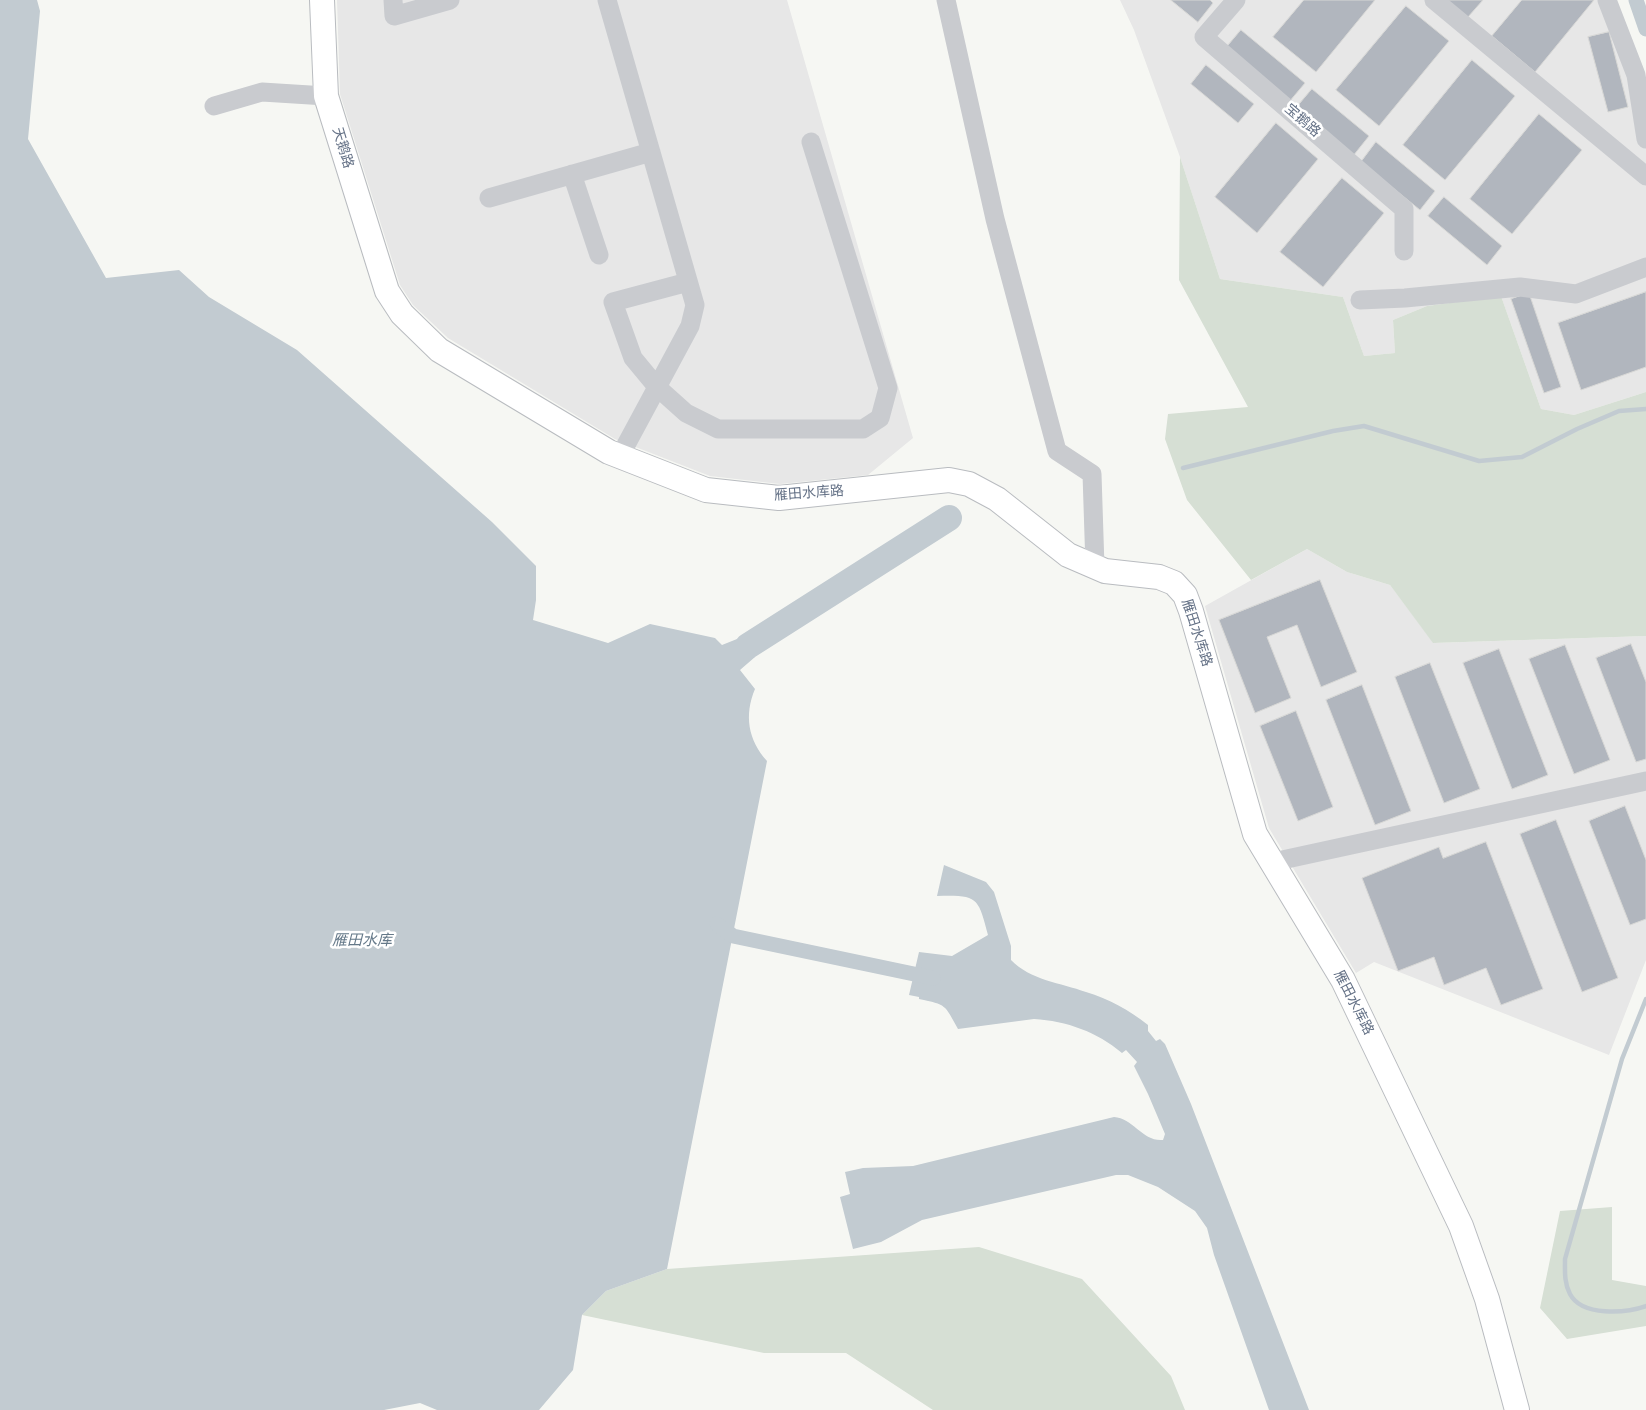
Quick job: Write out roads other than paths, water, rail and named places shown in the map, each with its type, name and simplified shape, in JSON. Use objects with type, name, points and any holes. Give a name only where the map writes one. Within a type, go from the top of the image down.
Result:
[{"type":"main road","name":"天鹅路","points":[[322,0],[326,96],[387,291]]},
{"type":"main road","name":"雁田水库路","points":[[387,291],[402,314],[440,350],[609,452],[706,490],[780,498],[949,480],[969,484],[997,499],[1068,554],[1095,567],[1105,571],[1159,577],[1174,583],[1185,595],[1191,611],[1256,834],[1343,980],[1461,1226],[1487,1299],[1517,1410]]},
{"type":"lane","points":[[394,0],[394,16],[450,0]]},
{"type":"lane","points":[[607,0],[695,305],[690,326],[620,456]]},
{"type":"lane","points":[[946,0],[995,219],[1057,452],[1092,474],[1095,567]]},
{"type":"lane","name":"宝鹅路","points":[[1236,0],[1204,37],[1404,209],[1404,251]]},
{"type":"lane","points":[[1434,0],[1646,176]]},
{"type":"lane","points":[[1607,0],[1636,75],[1646,140]]},
{"type":"lane","points":[[214,106],[262,92],[326,96]]},
{"type":"lane","points":[[688,282],[613,302],[633,358],[657,387],[686,413],[718,429],[863,429],[880,418],[888,388],[811,142]]},
{"type":"lane","points":[[489,198],[651,152]]},
{"type":"lane","points":[[572,174],[600,255]]},
{"type":"lane","points":[[1360,300],[1405,298],[1520,287],[1576,294],[1646,266]]},
{"type":"lane","points":[[1272,862],[1646,782]]},
{"type":"water","name":"雁田水库","points":[[0,0],[37,0],[40,11],[28,139],[106,278],[179,270],[209,297],[297,350],[492,522],[536,566],[536,600],[533,620],[608,643],[650,624],[715,638],[722,645],[742,637],[755,657],[740,670],[755,689],[750,708],[750,727],[756,745],[767,761],[667,1269],[606,1291],[582,1315],[573,1370],[539,1410],[437,1410],[420,1403],[384,1410],[0,1410]]},
{"type":"water","points":[[944,865],[986,882],[994,892],[1011,946],[1011,960],[1019,967],[1036,977],[1103,998],[1134,1014],[1148,1025],[1148,1031],[1156,1041],[1160,1039],[1165,1044],[1191,1104],[1309,1410],[1269,1410],[1214,1255],[1207,1228],[1195,1211],[1158,1187],[1128,1175],[1116,1175],[922,1220],[881,1242],[853,1249],[840,1197],[850,1194],[845,1172],[863,1168],[913,1166],[1114,1117],[1127,1121],[1144,1134],[1156,1140],[1163,1140],[1165,1134],[1134,1066],[1137,1062],[1126,1050],[1122,1053],[1102,1039],[1081,1029],[1046,1020],[1034,1019],[958,1029],[944,1007],[909,995],[919,952],[952,956],[988,935],[982,913],[974,901],[961,896],[937,896]]},
{"type":"waterway","points":[[1636,0],[1646,29]]},
{"type":"waterway","points":[[1183,468],[1333,431],[1364,426],[1479,461],[1522,457],[1577,429],[1619,411],[1646,409]]},
{"type":"waterway","points":[[748,646],[949,518]]},
{"type":"waterway","points":[[717,924],[733,936],[933,978]]},
{"type":"waterway","points":[[1646,999],[1622,1059],[1565,1259],[1568,1290],[1576,1301],[1584,1307],[1594,1310],[1616,1311],[1646,1306]]}]
